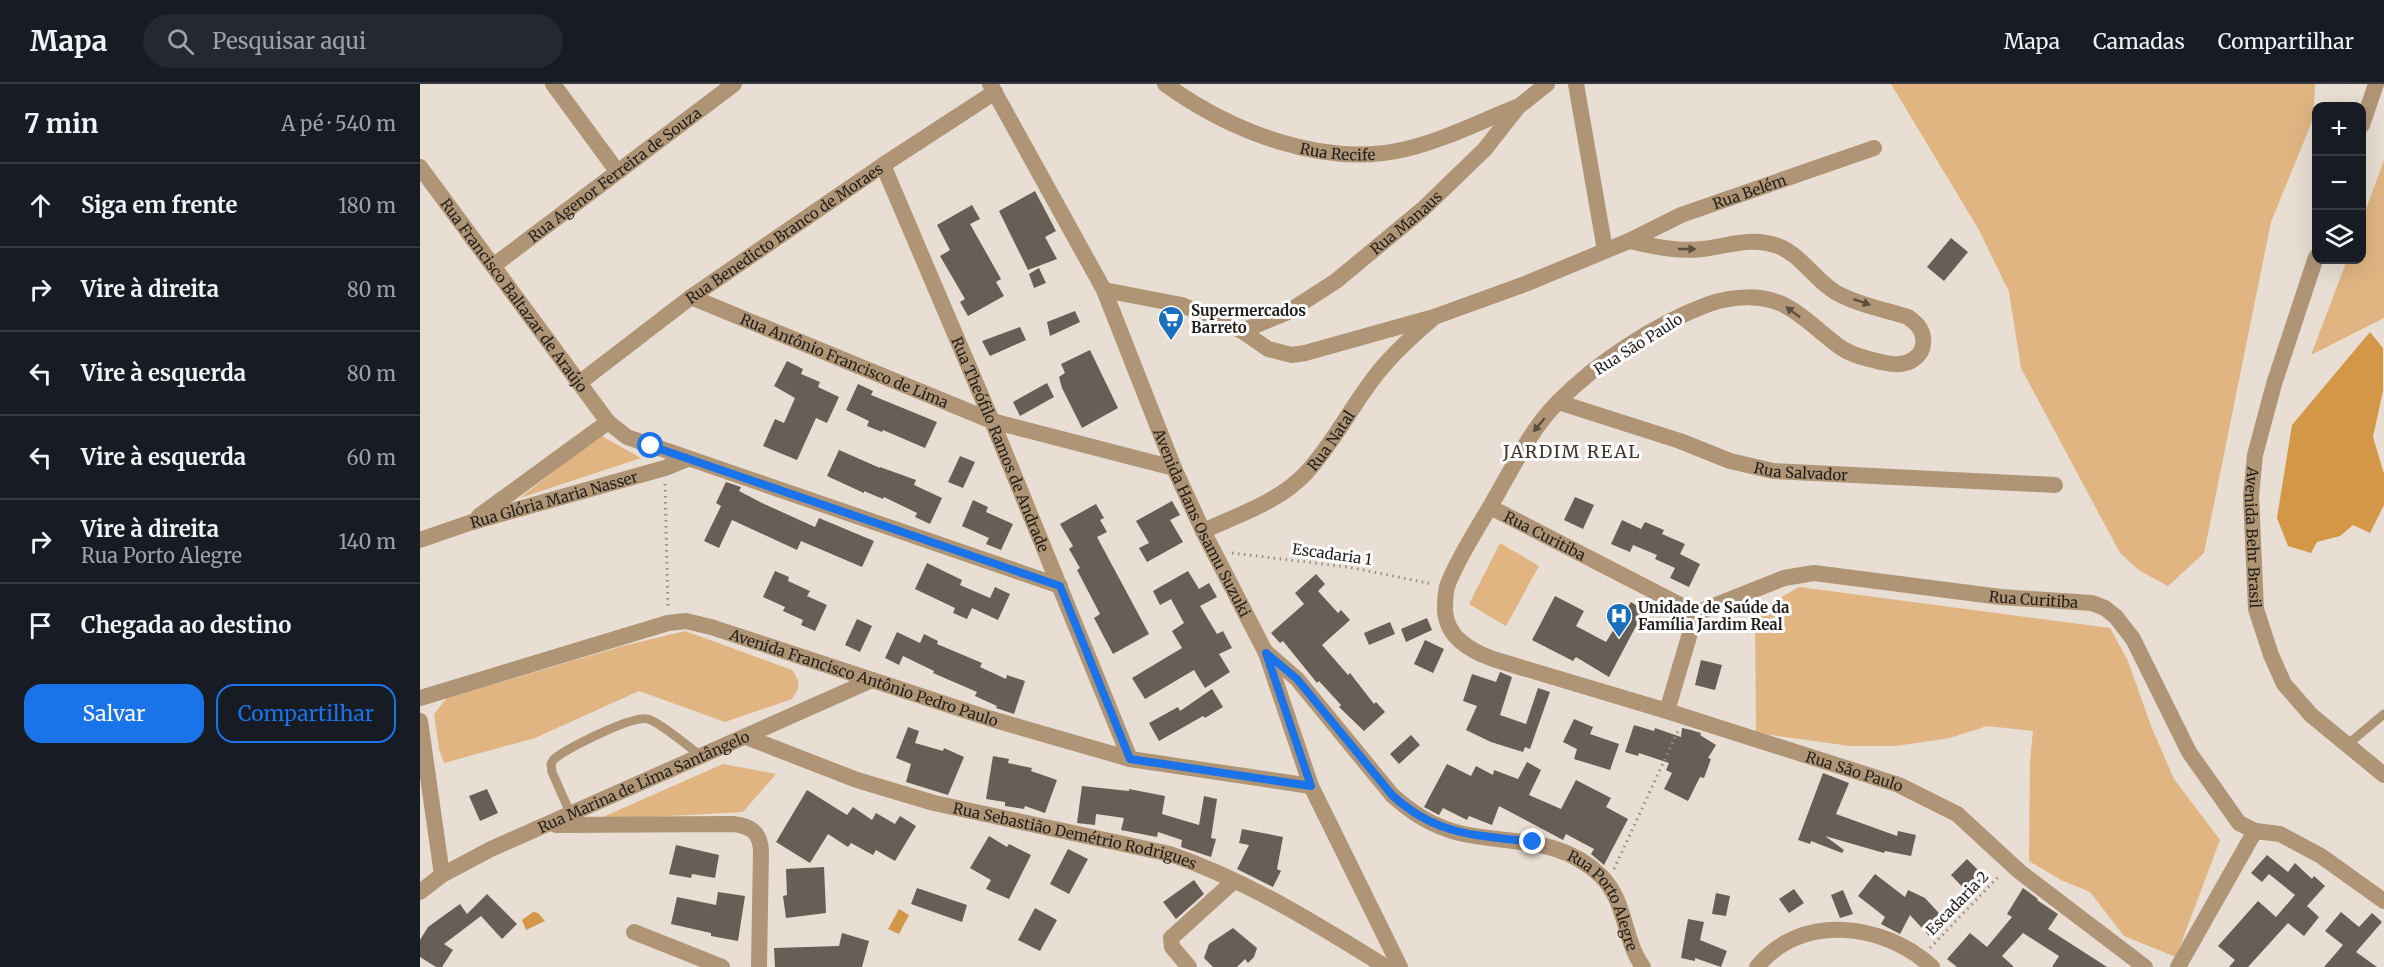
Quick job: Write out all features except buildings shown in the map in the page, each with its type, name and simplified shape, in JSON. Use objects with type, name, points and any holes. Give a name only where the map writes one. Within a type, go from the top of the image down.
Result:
[{"type":"street","points":[[553,84],[617,171]]},
{"type":"street","name":"Rua Agenor Ferreira de Souza","points":[[493,266],[734,84]]},
{"type":"street","name":"Rua Recife","points":[[1165,84],[1194,105],[1258,135],[1303,147],[1368,154],[1406,149],[1518,107]]},
{"type":"street","name":"Rua Manaus","points":[[1242,331],[1288,312],[1336,281],[1423,209],[1485,149],[1518,107],[1547,84]]},
{"type":"street","points":[[1576,84],[1605,250]]},
{"type":"street","points":[[2366,111],[2376,84]]},
{"type":"street","name":"Rua Benedicto Branco de Moraes","points":[[579,383],[691,297],[992,88]]},
{"type":"street","name":"Avenida Hans Osamu Suzuki","points":[[992,88],[1104,290],[1174,468],[1203,531],[1266,653],[1311,786],[1400,967]]},
{"type":"street","name":"Rua Belém","points":[[1629,241],[1682,215],[1874,148]]},
{"type":"street","name":"Rua Theófilo Ramos de Andrade","points":[[883,165],[992,421],[1130,759]]},
{"type":"street","name":"Rua Francisco Baltazar de Araújo","points":[[420,167],[608,422],[627,437],[1060,586]]},
{"type":"street","points":[[1104,290],[1182,305],[1242,331],[1268,349],[1292,354],[1434,317],[1525,284],[1629,241]]},
{"type":"street","name":"Rua São Paulo","points":[[1629,241],[1663,248],[1682,249],[1702,249],[1738,242],[1758,241],[1781,246],[1820,282],[1836,293],[1908,317],[1915,322],[1921,330],[1924,341],[1920,354],[1910,362],[1902,364],[1886,363],[1854,354],[1843,349],[1785,305],[1762,298],[1730,297],[1680,317],[1650,333],[1591,372],[1558,402],[1533,432],[1460,557],[1446,587],[1445,613],[1451,631],[1462,643],[1477,653],[1899,785],[1957,814],[2011,864],[2145,967]]},
{"type":"street","name":"Avenida Behr Brasil","points":[[2314,264],[2274,384],[2255,455],[2251,496],[2256,609],[2284,684],[2311,715],[2384,775]]},
{"type":"street","name":"Rua Antônio Francisco de Lima","points":[[691,297],[992,421],[1174,468]]},
{"type":"street","name":"Rua Natal","points":[[1203,531],[1268,502],[1290,488],[1306,473],[1374,377],[1406,342],[1434,317]]},
{"type":"street","name":"Rua Salvador","points":[[1558,402],[1730,460],[1773,471],[2055,485]]},
{"type":"street","points":[[469,523],[608,422]]},
{"type":"street","name":"Rua Glória Maria Nasser","points":[[420,540],[469,523],[665,468],[687,459]]},
{"type":"street","name":"Rua Curitiba","points":[[1490,507],[1696,613],[1784,578],[1814,573],[2001,597],[2092,603],[2105,608],[2116,617],[2133,639],[2189,752],[2239,823],[2255,831]]},
{"type":"street","points":[[1667,711],[1696,613]]},
{"type":"street","name":"Avenida Francisco Antônio Pedro Paulo","points":[[420,698],[668,623],[686,621],[711,627],[988,718],[1130,759],[1311,786]]},
{"type":"street","name":"Rua Porto Alegre","points":[[1266,653],[1297,679],[1392,795],[1409,811],[1430,823],[1460,833],[1533,842],[1553,848],[1589,868],[1607,884],[1622,909],[1638,964]]},
{"type":"street","name":"Rua Marina de Lima Santângelo","points":[[420,892],[442,875],[491,849],[872,680]]},
{"type":"street","points":[[420,721],[442,875]]},
{"type":"street","name":"Rua Sebastião Demétrio Rodrigues","points":[[746,737],[868,784],[934,803],[1170,854],[1205,866],[1302,914],[1386,967]]},
{"type":"street","points":[[549,825],[733,824],[746,825],[754,830],[761,839],[759,967]]},
{"type":"street","points":[[2186,964],[2255,831],[2280,834],[2321,856],[2384,901]]},
{"type":"street","points":[[1189,967],[1172,948],[1171,938],[1234,881]]},
{"type":"street","points":[[1757,967],[1787,942],[1814,931],[1838,929],[1863,931],[1885,938],[1926,963]]},
{"type":"street","points":[[634,932],[722,967]]},
{"type":"lane","points":[[2347,745],[2384,714]]},
{"type":"lane","points":[[570,815],[552,772],[551,764],[554,759],[624,723],[637,718],[648,719],[702,757]]},
{"type":"path","points":[[665,468],[668,623]]},
{"type":"path","name":"Escadaria 1","points":[[1213,551],[1348,567],[1446,587]]},
{"type":"path","points":[[1607,884],[1684,718]]},
{"type":"path","name":"Escadaria 2","points":[[1926,963],[2011,864]]},
{"type":"shaded area","points":[[1891,84],[2315,84],[2312,121],[2271,222],[2204,553],[2168,586],[2140,571],[2120,553],[2021,368],[2009,292],[1979,230]]},
{"type":"shaded area","points":[[2384,160],[2384,318],[2311,355],[2345,264],[2366,264],[2366,209]]},
{"type":"shaded area","points":[[2370,332],[2383,348],[2383,391],[2373,437],[2384,474],[2384,505],[2370,533],[2353,525],[2340,536],[2317,542],[2311,553],[2288,546],[2277,518],[2292,425]]},
{"type":"shaded area","points":[[600,435],[641,458],[520,498]]},
{"type":"shaded area","points":[[1500,543],[1539,566],[1506,626],[1469,604]]},
{"type":"shaded area","points":[[1799,587],[2110,628],[2128,661],[2151,726],[2174,779],[2220,840],[2176,957],[2124,936],[2090,892],[2061,880],[2029,861],[2030,761],[2033,731],[1987,726],[1950,738],[1896,746],[1850,746],[1756,733],[1755,612]]},
{"type":"shaded area","points":[[685,631],[792,670],[797,677],[798,684],[795,695],[792,699],[725,722],[639,691],[535,738],[444,763],[439,749],[434,714],[447,698],[623,646]]},
{"type":"shaded area","points":[[723,764],[776,774],[743,812],[596,820]]},
{"type":"shaded area","points":[[899,909],[909,915],[899,934],[888,929]]},
{"type":"shaded area","points":[[533,912],[538,913],[545,921],[526,930],[522,920]]},
{"type":"place","name":"Supermercados Barreto","points":[[1171,342]]},
{"type":"place","name":"Unidade de Saúde da Família Jardim Real","points":[[1619,639]]},
{"type":"district","name":"JARDIM REAL","points":[[1572,451]]},
{"type":"route","points":[[651,446],[1060,586],[1130,759],[1311,786],[1266,653],[1297,679],[1392,795],[1409,811],[1430,823],[1460,833],[1533,842]]}]
